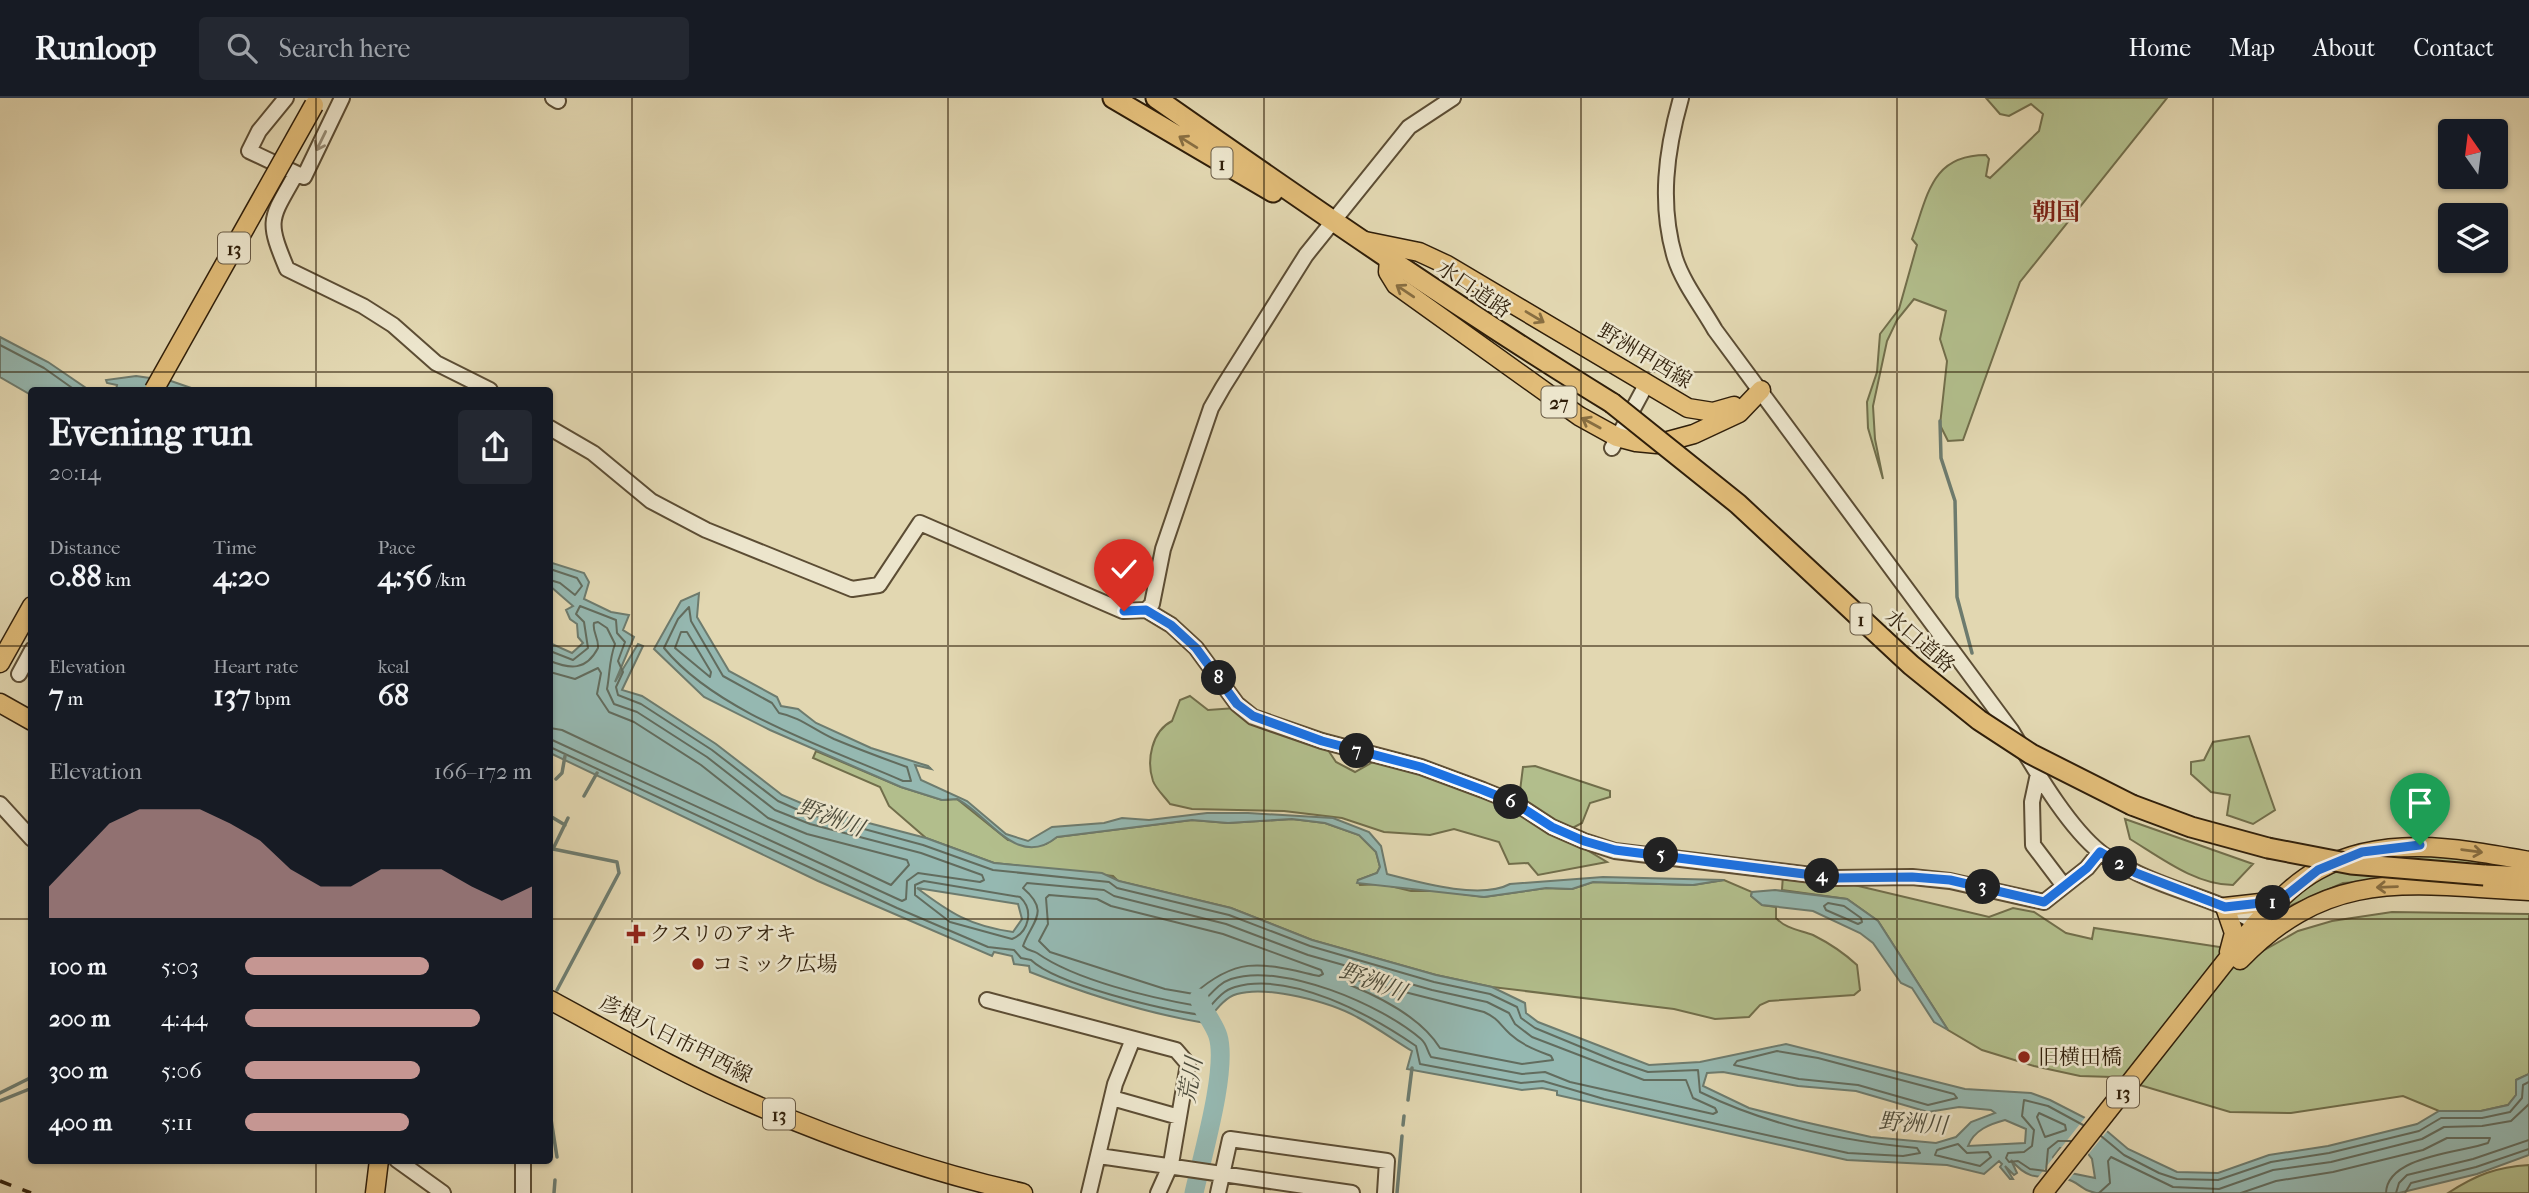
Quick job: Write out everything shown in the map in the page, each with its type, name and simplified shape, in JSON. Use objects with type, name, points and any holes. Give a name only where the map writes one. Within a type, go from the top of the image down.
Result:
[{"type":"highway","name":"水口道路","points":[[1113,98],[1248,180],[1333,223]]},
{"type":"highway","name":"水口道路","points":[[1156,98],[1333,223],[1489,327],[1612,403],[1738,504],[1911,665],[1979,720],[2031,754],[2132,805],[2237,841],[2351,864],[2529,877]]},
{"type":"main road","name":"13","points":[[156,387],[316,102]]},
{"type":"main road","name":"野洲甲西線","points":[[1362,241],[1419,252],[1447,265],[1688,408],[1713,412],[1734,406],[1761,390]]},
{"type":"main road","name":"27","points":[[1389,259],[1388,272],[1396,285],[1614,442],[1657,444],[1694,435],[1739,413],[1761,390]]},
{"type":"main road","points":[[0,663],[28,618]]},
{"type":"main road","points":[[0,703],[28,718]]},
{"type":"main road","name":"13","points":[[2203,991],[2256,923],[2318,870],[2373,850],[2420,845],[2529,861]]},
{"type":"main road","name":"13","points":[[2256,923],[2297,911],[2339,894],[2381,887],[2529,891]]},
{"type":"main road","points":[[2242,944],[2225,907],[2279,901]]},
{"type":"main road","name":"13","points":[[2043,1193],[2242,944],[2297,911]]},
{"type":"main road","name":"彦根八日市甲西線","points":[[553,1002],[749,1102],[840,1139],[937,1170],[1023,1193]]},
{"type":"main road","points":[[375,1193],[379,1164]]},
{"type":"street","points":[[286,98],[259,131],[249,151],[304,177],[342,98]]},
{"type":"street","points":[[1146,610],[1152,604],[1163,550],[1211,408],[1306,255],[1409,127],[1453,98]]},
{"type":"street","points":[[1681,98],[1672,130],[1665,179],[1676,260],[1715,330],[2011,730],[2038,774],[2100,852],[2136,873],[2225,907],[2256,923]]},
{"type":"street","points":[[296,174],[272,216],[272,232],[287,269],[363,306],[393,325],[436,363],[484,387]]},
{"type":"street","points":[[1614,442],[1647,383]]},
{"type":"street","points":[[553,430],[593,453],[650,501],[706,530],[852,589],[879,585],[920,523],[1124,611],[1146,610],[1171,625],[1196,648],[1237,704],[1253,716],[1322,741],[1421,767],[1515,803],[1552,827],[1584,841],[1615,850],[1836,878],[1912,877],[1950,880],[2044,902],[2087,868],[2100,852]]},
{"type":"street","points":[[19,674],[28,657]]},
{"type":"street","points":[[2038,774],[2032,802],[2033,845],[2064,886]]},
{"type":"street","points":[[0,804],[28,835]]},
{"type":"street","points":[[986,1000],[1175,1050],[1188,1064],[1173,1164],[1158,1193]]},
{"type":"street","points":[[1089,1193],[1112,1098],[1133,1039]]},
{"type":"street","points":[[1112,1098],[1179,1117]]},
{"type":"street","points":[[1218,1193],[1217,1173],[1230,1139],[1387,1161],[1385,1193]]},
{"type":"street","points":[[1099,1156],[1173,1164],[1352,1193]]},
{"type":"street","points":[[403,1164],[443,1193]]},
{"type":"street","points":[[523,1164],[523,1193]]},
{"type":"green space","points":[[1986,98],[2167,98],[2020,282],[1963,440],[1948,441],[1940,425],[1947,361],[1940,339],[1946,311],[1914,299],[1897,320],[1887,341],[1873,406],[1875,439],[1883,479],[1868,428],[1867,402],[1877,372],[1880,334],[1899,309],[1917,245],[1912,239],[1928,193],[1943,170],[1953,162],[1968,157],[1986,155],[1989,159],[1986,176],[1990,178],[2039,131],[2043,114],[2031,104],[2009,116],[2000,114]]},
{"type":"green space","points":[[1190,696],[1208,710],[1236,708],[1324,744],[1336,762],[1355,772],[1373,762],[1416,768],[1513,806],[1607,862],[1538,875],[1528,863],[1509,864],[1499,842],[1454,829],[1430,835],[1384,832],[1342,818],[1284,811],[1192,809],[1170,804],[1153,781],[1150,764],[1152,747],[1160,732],[1172,721],[1180,700]]},
{"type":"green space","points":[[2249,736],[2275,810],[2253,824],[2227,815],[2230,795],[2211,792],[2191,774],[2191,762],[2204,760],[2213,742]]},
{"type":"green space","points":[[816,751],[901,787],[942,800],[957,799],[1008,840],[1046,844],[1057,837],[1192,820],[1228,823],[1292,819],[1325,823],[1359,835],[1376,852],[1380,867],[1377,873],[1358,880],[1360,885],[1382,884],[1411,891],[1441,891],[1484,897],[1546,888],[1572,889],[1593,882],[1693,885],[1724,880],[1752,892],[1751,896],[1762,905],[1776,907],[1776,918],[1784,925],[1813,935],[1847,956],[1857,965],[1860,990],[1854,995],[1769,1001],[1760,1005],[1749,1017],[1715,1019],[1674,1009],[1492,987],[1436,975],[1312,940],[1231,908],[1118,881],[1113,876],[994,863],[926,838],[889,806],[880,787],[813,758]]},
{"type":"green space","points":[[1535,766],[1610,791],[1610,797],[1590,803],[1582,823],[1565,832],[1522,802],[1520,791],[1523,767]]},
{"type":"green space","points":[[2125,819],[2253,864],[2233,885],[2206,880],[2179,869],[2130,839]]},
{"type":"green space","points":[[2435,848],[2529,870],[2343,883],[2283,909],[2279,904],[2323,871]]},
{"type":"green space","points":[[1783,875],[1850,884],[1989,917],[2013,908],[2034,912],[2066,933],[2092,939],[2094,928],[2259,953],[2298,931],[2332,921],[2392,912],[2529,914],[2529,1074],[2516,1080],[2516,1095],[2508,1105],[2481,1111],[2439,1111],[2403,1096],[2291,1113],[2230,1112],[2113,1077],[2080,1076],[2034,1066],[1982,1050],[1948,1030],[1878,921],[1847,899],[1782,890]]},
{"type":"green space","points":[[2529,1165],[2529,1193],[2448,1193],[2487,1173]]},
{"type":"water","points":[[0,337],[48,362],[85,387],[28,387],[28,393],[0,377]]},
{"type":"water","points":[[136,376],[171,381],[188,387],[117,387],[106,380]]},
{"type":"water","name":"野洲川","points":[[553,563],[584,573],[589,582],[584,599],[611,612],[629,615],[623,630],[634,637],[615,682],[638,644],[643,646],[622,690],[642,696],[716,744],[782,795],[815,809],[926,838],[994,863],[1102,873],[1119,881],[1231,908],[1312,940],[1436,975],[1492,987],[1525,1003],[1526,1013],[1538,1022],[1649,1065],[1700,1062],[1786,1044],[1965,1089],[2031,1093],[2101,1126],[2128,1149],[2177,1172],[2218,1173],[2269,1155],[2328,1146],[2417,1124],[2439,1111],[2481,1111],[2508,1105],[2516,1095],[2516,1080],[2529,1074],[2529,1155],[2477,1174],[2399,1193],[2096,1193],[2064,1178],[2028,1174],[2011,1160],[2017,1173],[2014,1175],[2005,1166],[2013,1179],[2000,1167],[2002,1164],[1999,1161],[1984,1174],[1947,1165],[1847,1160],[1557,1095],[1557,1091],[1542,1088],[1522,1090],[1407,1069],[1412,1051],[1345,1011],[1298,996],[1265,992],[1237,994],[1223,1002],[1205,1023],[1116,1002],[1030,972],[1029,966],[1014,964],[1012,956],[994,952],[992,956],[818,881],[553,754],[553,644],[572,653],[583,643],[578,637],[577,624],[570,619],[566,610],[573,606],[553,589]],"holes":[[[917,888],[1018,904],[1022,919],[1013,932],[985,926],[961,917]],[[1723,1072],[1798,1086],[1856,1091],[1928,1112],[1959,1107],[1991,1110],[1995,1113],[1971,1122],[1956,1137],[1936,1143],[1871,1137],[1749,1108],[1703,1086],[1707,1073]],[[2005,1120],[2026,1129],[2025,1143],[1968,1146],[1978,1132]],[[2060,1148],[2085,1150],[2092,1159],[2095,1178],[2061,1171],[2053,1157]]]},
{"type":"water","points":[[699,593],[697,617],[729,671],[777,697],[781,706],[798,709],[816,723],[871,748],[928,766],[931,769],[915,765],[921,780],[967,801],[1006,834],[1028,841],[1052,827],[1104,823],[1122,818],[1149,820],[1207,813],[1248,813],[1333,818],[1369,832],[1381,846],[1387,874],[1449,888],[1482,890],[1510,884],[1603,877],[1724,880],[1693,885],[1593,882],[1572,889],[1546,888],[1484,897],[1357,883],[1358,880],[1377,873],[1380,867],[1376,852],[1359,835],[1325,823],[1292,819],[1228,823],[1192,820],[1057,837],[1043,845],[1029,847],[1016,844],[957,799],[942,800],[901,787],[770,730],[704,697],[654,649],[681,601]]},
{"type":"water","points":[[1775,890],[1847,899],[1878,921],[1948,1030],[1934,1022],[1912,988],[1901,983],[1873,943],[1860,933],[1813,911],[1762,905],[1751,896],[1752,892]]},
{"type":"pier","points":[[2087,1115],[2109,1129],[2086,1157],[2083,1153],[2064,1151],[2057,1155],[2063,1168],[2075,1172],[2066,1183],[2035,1181]]},
{"type":"waterway","points":[[1940,421],[1941,458],[1955,501],[1957,597],[1972,653]]},
{"type":"waterway","points":[[556,779],[562,773],[565,756]]},
{"type":"waterway","points":[[584,796],[597,773]]},
{"type":"waterway","points":[[553,818],[565,825]]},
{"type":"waterway","points":[[557,990],[619,873],[617,862],[553,849],[568,818]]},
{"type":"waterway","name":"荒川","points":[[1194,1193],[1213,1113],[1220,1069],[1218,1036],[1199,998]]},
{"type":"waterway","points":[[1408,1100],[1412,1068]]},
{"type":"waterway","points":[[0,1093],[28,1079]]},
{"type":"waterway","points":[[0,1101],[28,1090]]},
{"type":"waterway","points":[[1403,1125],[1404,1116]]},
{"type":"waterway","points":[[553,1132],[557,1157]]},
{"type":"waterway","points":[[1397,1193],[1402,1136]]},
{"type":"waterway","points":[[554,1193],[555,1180]]},
{"type":"railway","points":[[0,1181],[31,1193]]},
{"type":"place","name":"クスリのアオキ","points":[[636,934]]},
{"type":"place","name":"コミック広場","points":[[698,964]]},
{"type":"place","name":"旧横田橋","points":[[2024,1057]]},
{"type":"district","name":"朝国","points":[[2056,212]]},
{"type":"route","points":[[1124,611],[1146,610],[1171,625],[1196,648],[1237,704],[1253,716],[1322,741],[1421,767],[1515,803],[1570,837],[1615,850],[1836,878],[1912,877],[1950,880],[2044,902],[2087,868],[2100,852],[2136,873],[2225,907],[2271,904],[2279,901],[2318,870],[2362,852],[2420,845]]}]
